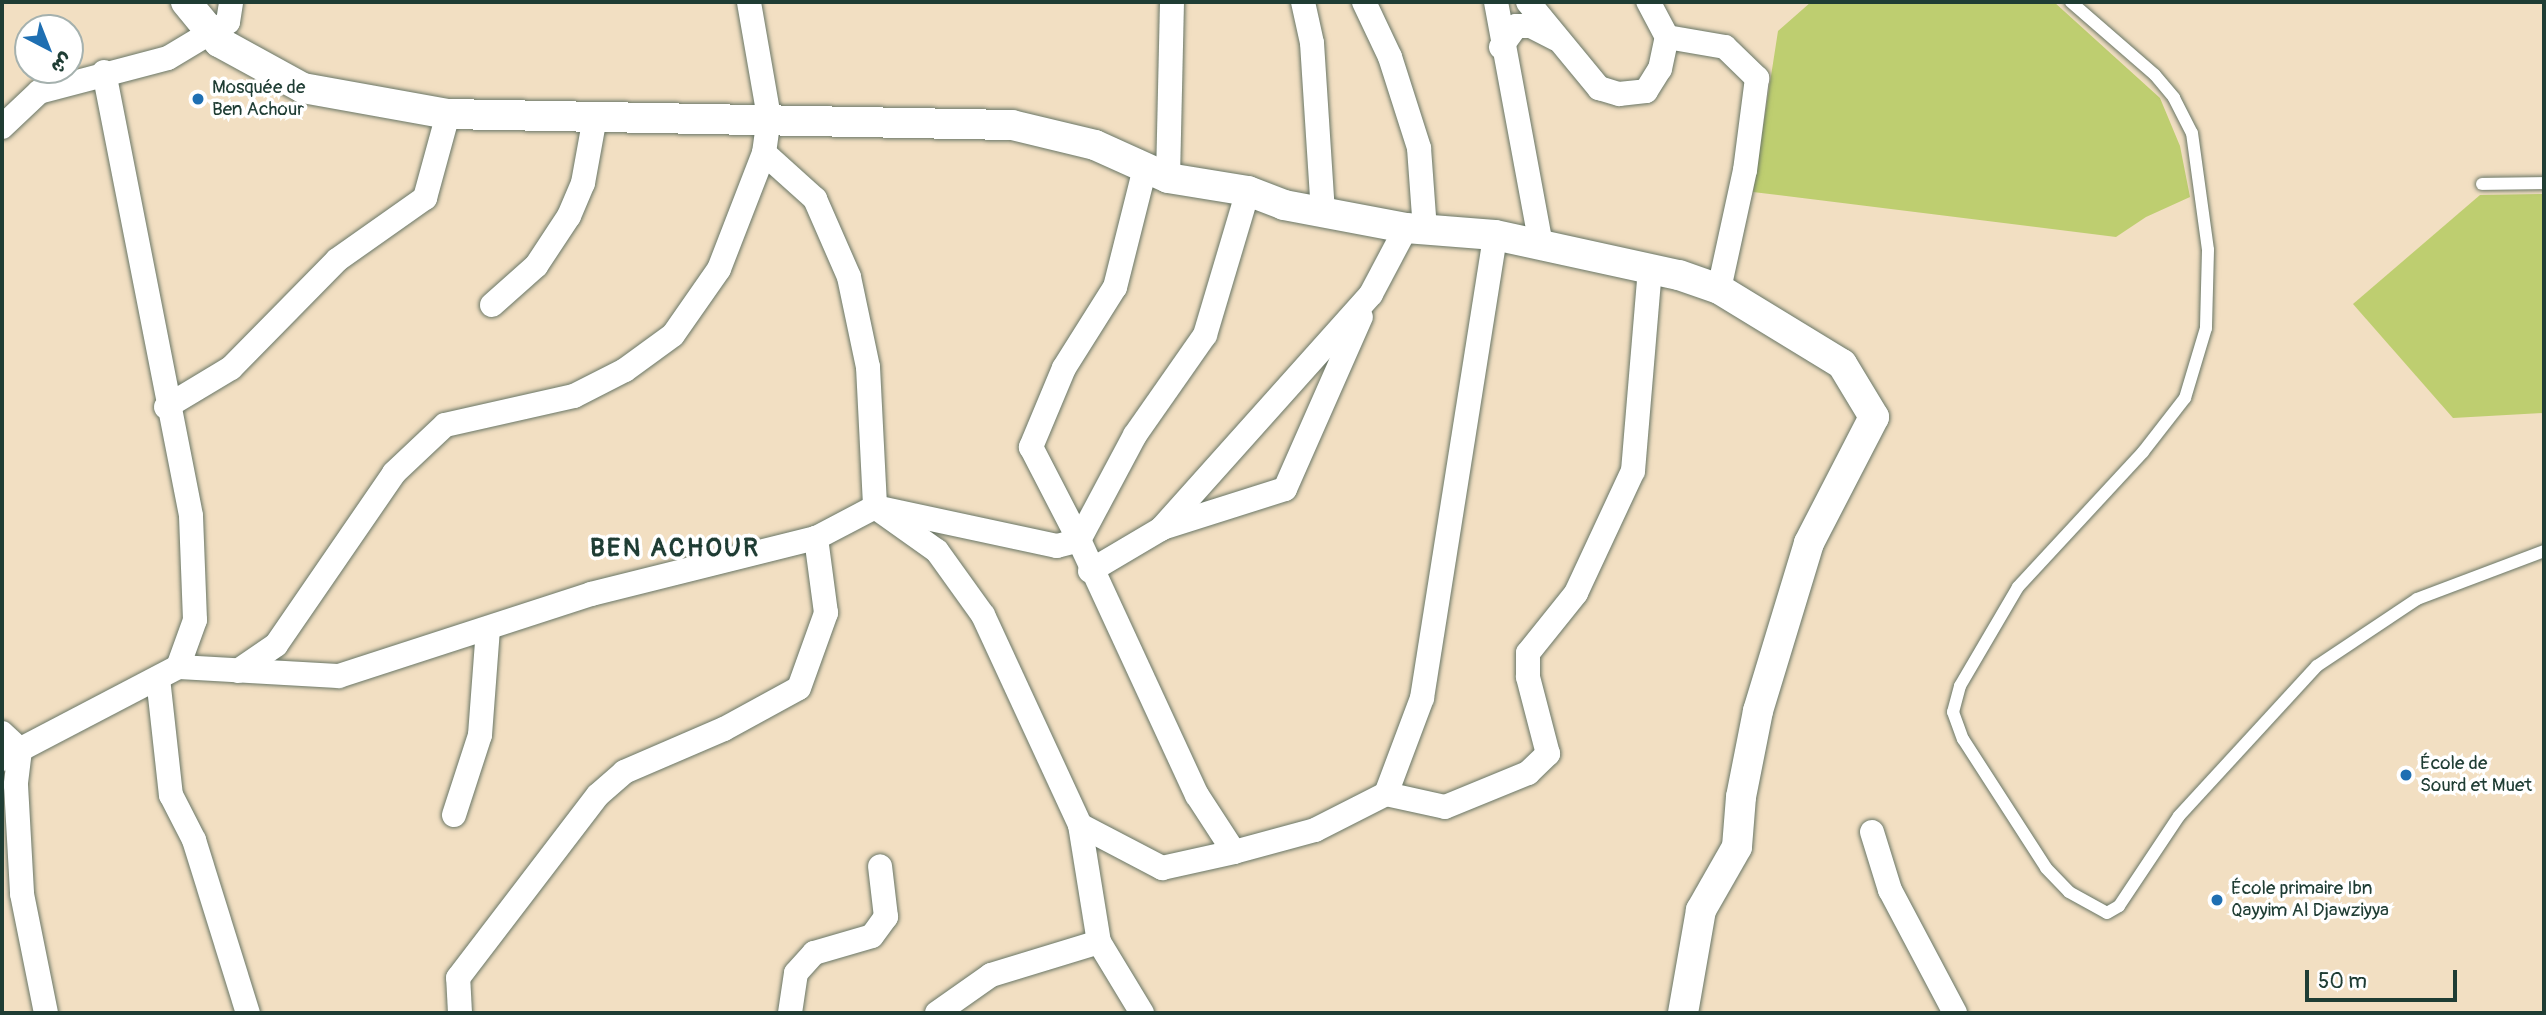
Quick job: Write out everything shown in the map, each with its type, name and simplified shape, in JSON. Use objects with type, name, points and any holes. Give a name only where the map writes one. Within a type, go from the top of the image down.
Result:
[{"type":"street","points":[[186,2],[219,42],[303,88],[448,114],[1012,125],[1095,145],[1157,173],[1248,191],[1284,205],[1415,228],[1495,235],[1650,268],[1719,289],[1842,364],[1874,417],[1810,543],[1758,710],[1741,797],[1737,848],[1701,910],[1683,1013]]},
{"type":"street","points":[[2,127],[39,92],[104,72],[168,58],[228,22],[232,2]]},
{"type":"street","points":[[239,671],[276,645],[394,473],[445,425],[574,396],[625,370],[673,335],[719,269],[764,153],[769,120],[749,2]]},
{"type":"street","points":[[1172,2],[1157,173],[1115,288],[1064,368],[1031,447],[1079,540],[1090,571],[1197,795],[1234,852]]},
{"type":"street","points":[[1303,2],[1312,43],[1323,212]]},
{"type":"street","points":[[1161,528],[1371,294],[1415,228],[1419,148],[1390,57],[1364,2]]},
{"type":"street","points":[[1496,2],[1501,47],[1541,244]]},
{"type":"street","points":[[1528,2],[1566,44],[1599,88],[1619,94],[1646,91],[1660,69],[1667,37],[1648,2]]},
{"type":"street","points":[[1501,47],[1516,26],[1531,26],[1566,44]]},
{"type":"street","points":[[1667,37],[1725,47],[1757,78],[1745,170],[1719,289]]},
{"type":"street","points":[[104,72],[166,407],[191,516],[195,620],[168,673],[171,795],[194,840],[248,1013]]},
{"type":"street","points":[[166,407],[231,368],[337,260],[425,198],[448,114]]},
{"type":"street","points":[[492,305],[536,266],[569,216],[583,183],[595,117]]},
{"type":"street","points":[[764,153],[816,199],[849,277],[868,367],[875,507]]},
{"type":"street","points":[[11,755],[168,673],[239,671],[339,676],[591,594],[816,538],[875,507],[1057,547],[1079,540],[1135,435],[1205,335],[1248,191]]},
{"type":"street","points":[[1386,794],[1422,698],[1495,235]]},
{"type":"street","points":[[1080,825],[1163,868],[1315,830],[1386,794],[1445,807],[1528,773],[1548,754],[1528,677],[1528,653],[1576,593],[1633,471],[1650,268]]},
{"type":"street","points":[[1090,571],[1161,528],[1285,489],[1371,294]]},
{"type":"street","points":[[875,507],[937,551],[983,615],[1080,825],[1099,942],[1142,1013]]},
{"type":"street","points":[[460,1013],[458,978],[598,795],[624,772],[724,729],[799,688],[826,613],[816,538]]},
{"type":"street","points":[[454,815],[480,735],[488,628]]},
{"type":"street","points":[[2,733],[11,755],[16,785],[22,894],[46,1013]]},
{"type":"street","points":[[1872,832],[1890,890],[1955,1013]]},
{"type":"street","points":[[790,1013],[796,973],[814,953],[872,936],[886,917],[880,866]]},
{"type":"street","points":[[937,1013],[990,975],[1099,942]]},
{"type":"lane","points":[[2071,2],[2155,75],[2174,98],[2192,133],[2207,250],[2206,328],[2185,398],[2143,452],[2018,587],[1960,686],[1953,712],[1963,739],[2046,868],[2069,892],[2107,913],[2119,906],[2179,816],[2317,666],[2417,599],[2544,551]]},
{"type":"lane","points":[[2482,184],[2544,183]]},
{"type":"green space","points":[[1811,2],[2054,2],[2160,98],[2180,146],[2190,197],[2146,217],[2116,237],[1753,192],[1778,31]]},
{"type":"green space","points":[[2544,194],[2544,413],[2453,418],[2353,304],[2480,195]]},
{"type":"place","name":"Mosquée de Ben Achour","points":[[198,99]]},
{"type":"place","name":"École de Sourd et Muet","points":[[2406,775]]},
{"type":"place","name":"École primaire Ibn Qayyim Al Djawziyya","points":[[2217,900]]},
{"type":"district","name":"BEN ACHOUR","points":[[675,549]]}]
